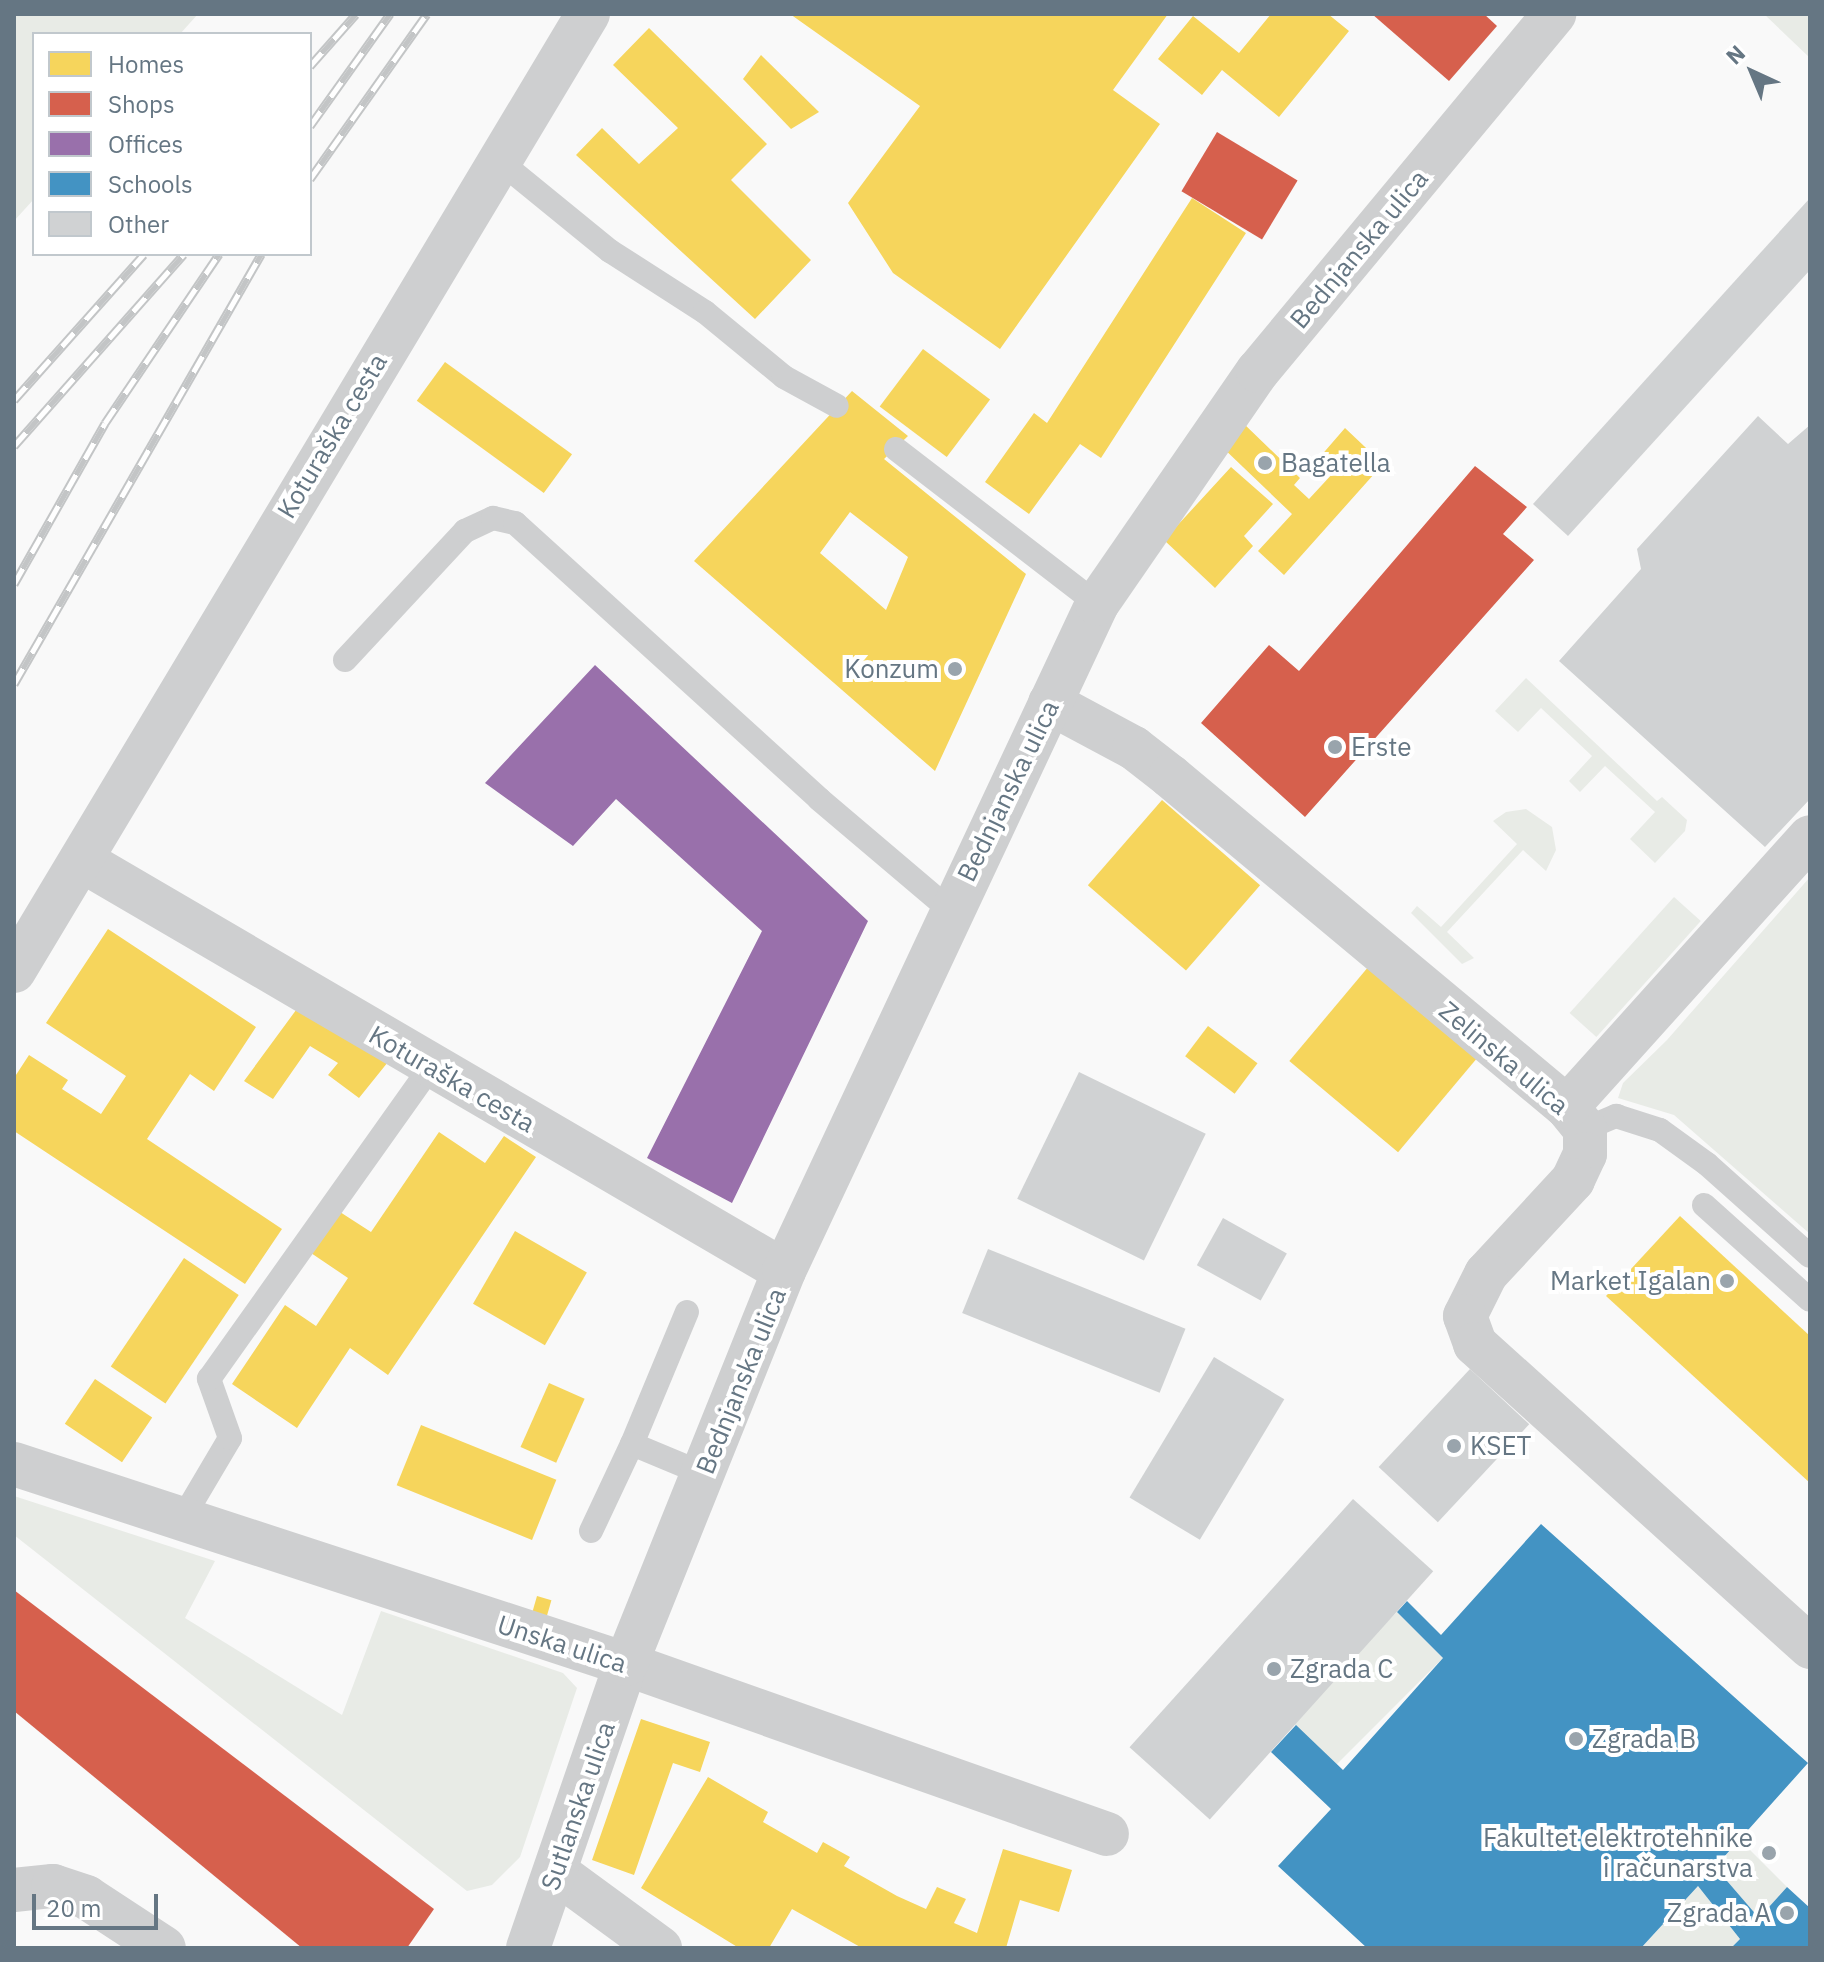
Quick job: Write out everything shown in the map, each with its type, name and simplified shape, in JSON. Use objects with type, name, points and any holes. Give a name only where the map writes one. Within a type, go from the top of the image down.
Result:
[{"type":"street","name":"Koturaška cesta","points":[[14,971],[497,159],[588,14]]},
{"type":"street","name":"Bednjanska ulica","points":[[626,1664],[784,1271],[1097,604],[1258,371],[1554,14]]},
{"type":"street","name":"Zelinska ulica","points":[[1050,703],[1134,748],[1308,882],[1576,1118],[1585,1154],[1573,1180],[1486,1274],[1465,1316],[1475,1344],[1810,1647]]},
{"type":"street","points":[[1576,1118],[1810,837]]},
{"type":"street","name":"Koturaška cesta","points":[[81,860],[784,1271]]},
{"type":"street","name":"Unska ulica","points":[[14,1464],[626,1664],[1107,1834]]},
{"type":"street","name":"Sutlanska ulica","points":[[528,1948],[626,1664]]},
{"type":"street","points":[[556,1872],[660,1948]]},
{"type":"street","points":[[14,1890],[53,1886],[86,1897],[164,1948]]},
{"type":"lane","points":[[497,159],[610,251],[705,312],[784,377],[837,406]]},
{"type":"lane","points":[[896,449],[956,505],[1097,604]]},
{"type":"lane","points":[[345,660],[465,531],[493,518],[515,523],[819,799],[951,911]]},
{"type":"lane","points":[[181,1521],[230,1438],[209,1379],[431,1067]]},
{"type":"lane","points":[[1576,1118],[1616,1116],[1660,1130],[1707,1164],[1810,1256]]},
{"type":"lane","points":[[1704,1205],[1810,1300]]},
{"type":"lane","points":[[591,1531],[632,1444],[687,1312]]},
{"type":"lane","points":[[632,1444],[704,1474]]},
{"type":"shaded area","points":[[14,14],[198,14],[182,32],[32,32],[32,201],[14,221]]},
{"type":"shaded area","points":[[1764,14],[1810,14],[1810,58]]},
{"type":"shaded area","points":[[1526,678],[1657,801],[1662,797],[1687,820],[1685,831],[1655,863],[1630,839],[1655,812],[1605,766],[1580,792],[1569,781],[1592,756],[1541,708],[1518,732],[1495,711]]},
{"type":"shaded area","points":[[1526,809],[1552,827],[1556,850],[1546,871],[1523,850],[1447,932],[1474,958],[1462,964],[1411,913],[1417,906],[1441,927],[1517,844],[1493,821],[1506,812]]},
{"type":"shaded area","points":[[1810,877],[1810,1234],[1674,1115],[1618,1098],[1623,1083],[1667,1040]]},
{"type":"shaded area","points":[[1674,897],[1701,921],[1596,1037],[1570,1013]]},
{"type":"shaded area","points":[[14,1496],[215,1561],[185,1618],[342,1715],[381,1611],[563,1673],[577,1688],[520,1857],[492,1885],[467,1891],[14,1535]]},
{"type":"shaded area","points":[[1397,1612],[1443,1658],[1335,1765],[1290,1719]]},
{"type":"shaded area","points":[[1740,1840],[1787,1887],[1759,1918],[1715,1867]]},
{"type":"shaded area","points":[[1698,1886],[1740,1939],[1731,1948],[1641,1948]]},
{"type":"building: Homes","points":[[790,14],[1168,14],[1113,90],[1160,124],[1000,349],[893,273],[848,203],[920,106]]},
{"type":"building: Homes","points":[[1271,14],[1328,14],[1349,31],[1279,117],[1222,70],[1202,95],[1158,59],[1193,16],[1239,53]]},
{"type":"building: Homes","points":[[649,28],[767,144],[731,180],[811,260],[755,319],[576,155],[602,128],[639,164],[678,128],[613,65]]},
{"type":"building: Homes","points":[[761,55],[819,112],[791,129],[743,79]]},
{"type":"building: Homes","points":[[1192,198],[1246,233],[1101,458],[1080,444],[1029,514],[985,482],[1034,413],[1047,423]]},
{"type":"building: Homes","points":[[923,349],[990,400],[947,457],[880,407]]},
{"type":"building: Homes","points":[[445,362],[572,454],[544,493],[417,401]]},
{"type":"building: Homes","points":[[852,391],[908,436],[884,459],[1026,574],[935,771],[694,561]],"holes":[[[850,512],[908,557],[886,610],[820,553]]]},
{"type":"building: Homes","points":[[1242,422],[1300,478],[1294,485],[1309,499],[1334,472],[1319,458],[1345,428],[1383,464],[1284,575],[1258,551],[1292,514],[1220,445]]},
{"type":"building: Homes","points":[[1231,467],[1273,504],[1244,536],[1253,546],[1215,588],[1164,540]]},
{"type":"building: Homes","points":[[1162,800],[1260,885],[1186,971],[1088,885]]},
{"type":"building: Homes","points":[[108,929],[256,1027],[214,1091],[190,1074],[147,1139],[282,1229],[245,1284],[14,1131],[14,1078],[29,1055],[68,1080],[62,1089],[101,1114],[126,1076],[46,1023]]},
{"type":"building: Homes","points":[[1369,966],[1478,1057],[1398,1152],[1289,1061]]},
{"type":"building: Homes","points":[[299,1006],[388,1062],[359,1098],[328,1075],[338,1063],[310,1046],[273,1099],[244,1081]]},
{"type":"building: Homes","points":[[1208,1026],[1258,1063],[1235,1094],[1185,1056]]},
{"type":"building: Homes","points":[[439,1132],[485,1163],[504,1136],[536,1157],[388,1375],[350,1348],[297,1428],[232,1384],[285,1305],[316,1326],[348,1278],[311,1253],[340,1212],[371,1232]]},
{"type":"building: Homes","points":[[1680,1216],[1810,1336],[1810,1483],[1606,1296]]},
{"type":"building: Homes","points":[[515,1231],[587,1272],[545,1345],[473,1304]]},
{"type":"building: Homes","points":[[184,1258],[239,1295],[165,1404],[111,1367]]},
{"type":"building: Homes","points":[[95,1379],[152,1418],[122,1462],[65,1424]]},
{"type":"building: Homes","points":[[549,1383],[585,1399],[556,1463],[521,1447]]},
{"type":"building: Homes","points":[[421,1425],[556,1480],[532,1540],[397,1485]]},
{"type":"building: Homes","points":[[537,1596],[551,1600],[545,1622],[531,1618]]},
{"type":"building: Homes","points":[[641,1719],[710,1742],[700,1772],[673,1763],[634,1875],[592,1860]]},
{"type":"building: Homes","points":[[708,1777],[768,1812],[763,1822],[817,1853],[823,1842],[850,1857],[844,1866],[897,1896],[926,1909],[937,1887],[966,1899],[954,1923],[977,1933],[1003,1849],[1072,1870],[1059,1912],[1020,1900],[1006,1948],[862,1948],[792,1909],[769,1948],[739,1948],[641,1888]]},
{"type":"building: Shops","points":[[1372,14],[1484,14],[1497,26],[1449,81]]},
{"type":"building: Shops","points":[[1217,132],[1298,180],[1262,240],[1181,191]]},
{"type":"building: Shops","points":[[1475,466],[1527,507],[1503,534],[1534,560],[1305,817],[1201,723],[1269,645],[1299,671]]},
{"type":"building: Shops","points":[[14,1590],[434,1909],[407,1948],[302,1948],[14,1711]]},
{"type":"building: Offices","points":[[595,665],[868,921],[732,1203],[647,1158],[762,931],[616,799],[573,846],[485,783]]},
{"type":"building: Schools","name":"Zgrada B","points":[[1541,1524],[1808,1763],[1715,1867],[1759,1918],[1787,1887],[1810,1908],[1810,1948],[1731,1948],[1740,1939],[1698,1886],[1641,1948],[1367,1948],[1278,1866],[1331,1809],[1271,1752],[1296,1725],[1343,1770],[1443,1658],[1397,1612],[1407,1601],[1441,1635]]},
{"type":"building: Other","points":[[1810,198],[1810,270],[1568,536],[1533,504]]},
{"type":"building: Other","points":[[1758,416],[1788,444],[1810,425],[1810,799],[1765,847],[1559,661],[1641,569],[1637,549]]},
{"type":"building: Other","points":[[1079,1072],[1206,1134],[1144,1261],[1017,1199]]},
{"type":"building: Other","points":[[1223,1218],[1287,1253],[1261,1301],[1197,1265]]},
{"type":"building: Other","points":[[988,1249],[1185,1329],[1160,1393],[962,1313]]},
{"type":"building: Other","points":[[1214,1357],[1284,1399],[1200,1540],[1130,1498]]},
{"type":"building: Other","name":"KSET","points":[[1470,1369],[1529,1424],[1438,1522],[1379,1467]]},
{"type":"building: Other","name":"Zgrada C","points":[[1353,1499],[1433,1571],[1210,1819],[1130,1747]]},
{"type":"railway","points":[[312,64],[356,14]]},
{"type":"railway","points":[[312,123],[390,14]]},
{"type":"railway","points":[[312,176],[427,14]]},
{"type":"railway","points":[[14,400],[142,256]]},
{"type":"railway","points":[[14,446],[182,256]]},
{"type":"railway","points":[[14,584],[105,423],[218,256]]},
{"type":"railway","points":[[14,684],[260,256]]},
{"type":"place","name":"Bagatella","points":[[1265,463]]},
{"type":"place","name":"Konzum","points":[[955,669]]},
{"type":"place","name":"Erste","points":[[1335,747]]},
{"type":"place","name":"Market Igalan","points":[[1727,1281]]},
{"type":"place","name":"KSET","points":[[1454,1446]]},
{"type":"place","name":"Zgrada C","points":[[1274,1669]]},
{"type":"place","name":"Zgrada B","points":[[1576,1739]]},
{"type":"place","name":"Fakultet elektrotehnike i računarstva","points":[[1769,1853]]},
{"type":"place","name":"Zgrada A","points":[[1787,1913]]}]
